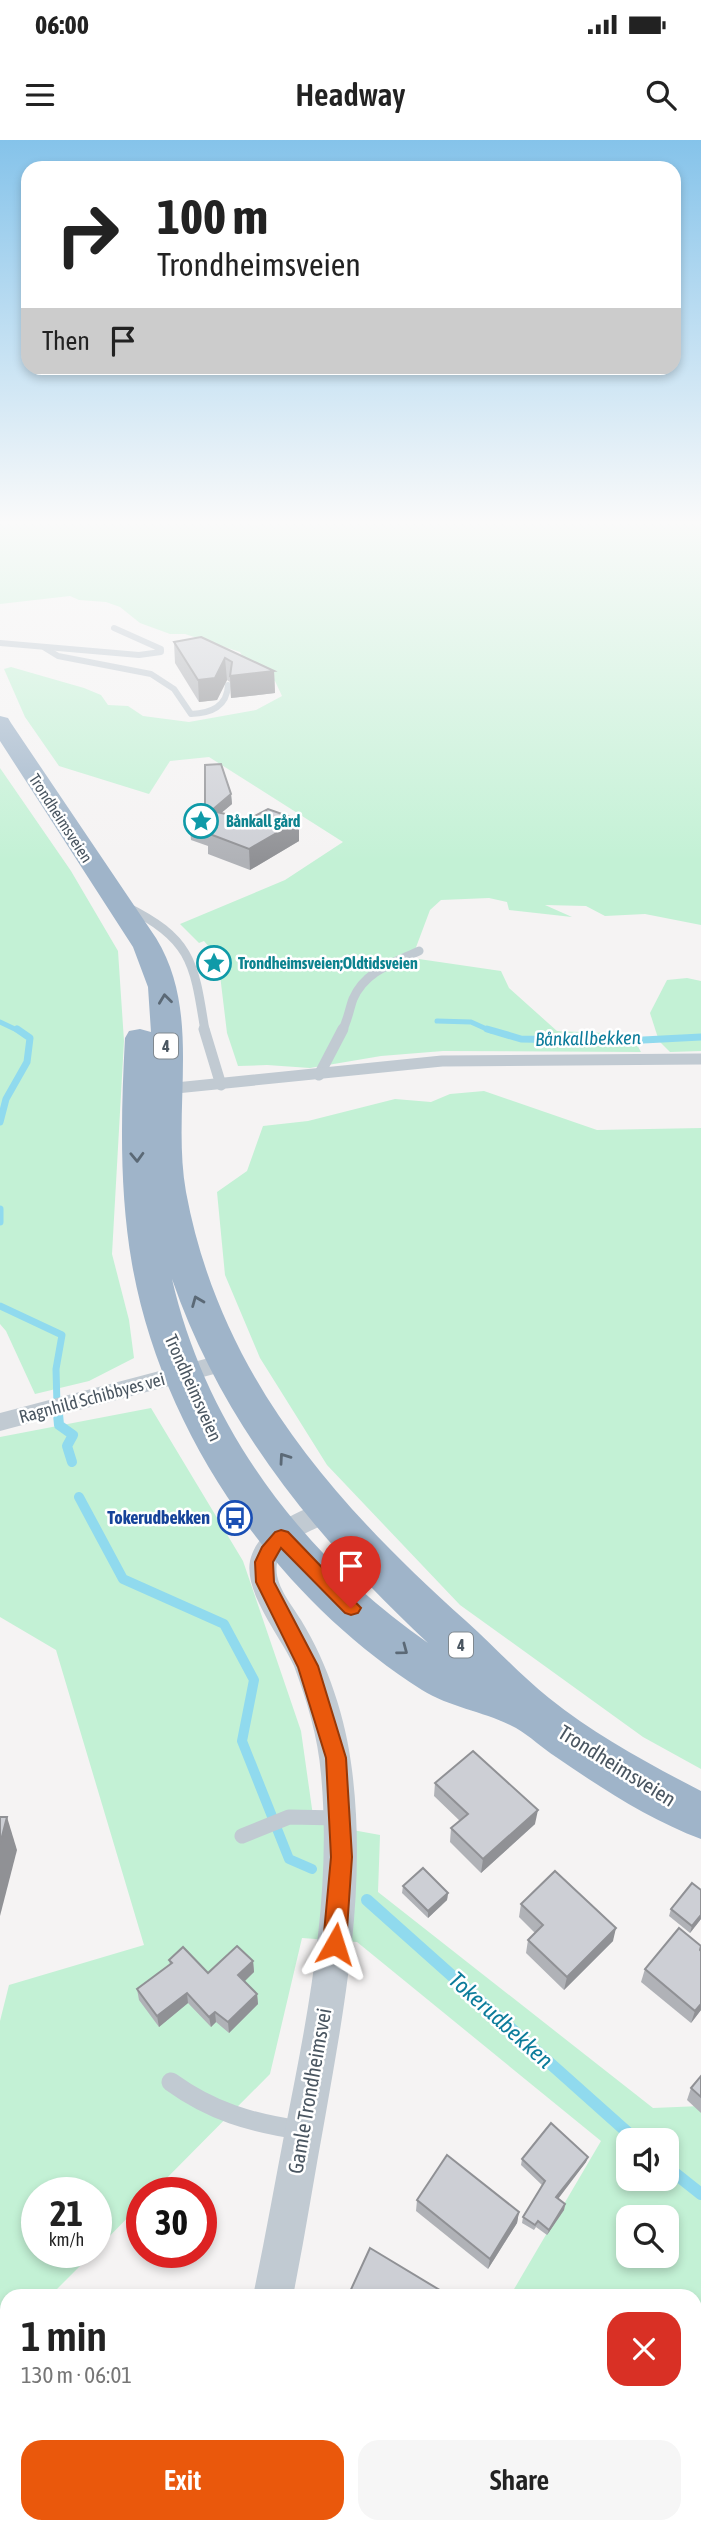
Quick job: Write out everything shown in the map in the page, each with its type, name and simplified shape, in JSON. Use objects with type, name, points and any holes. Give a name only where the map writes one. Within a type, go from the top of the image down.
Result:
[{"type":"highway","name":"Trondheimsveien","points":[[0,723],[119,907],[148,947],[163,989],[167,1028],[151,1090],[137,1166],[149,1260],[164,1322],[204,1420],[264,1515],[281,1537],[351,1608],[439,1676],[534,1714]]},
{"type":"highway","name":"Trondheimsveien","points":[[151,1090],[173,1217],[191,1286],[224,1363],[252,1412],[287,1463],[326,1512],[386,1577],[534,1714],[638,1781],[701,1816]]},
{"type":"street","name":"Ragnhild Schibbyes vei","points":[[0,1422],[224,1363]]},
{"type":"street","points":[[281,1537],[326,1512]]},
{"type":"street","name":"Gamle Trondheimsvei","points":[[274,2289],[335,1944],[342,1857],[336,1758],[320,1701],[292,1631],[265,1582],[266,1554],[281,1537]]},
{"type":"lane","points":[[0,643],[139,655],[165,652],[140,642],[134,637]]},
{"type":"lane","points":[[44,648],[58,656],[150,674],[174,689],[191,714],[214,711],[221,707],[229,690],[228,685]]},
{"type":"lane","points":[[119,907],[161,925],[183,948],[196,972],[205,1033],[220,1085]]},
{"type":"lane","points":[[319,1075],[348,1020],[352,1001],[362,982],[379,969],[419,951]]},
{"type":"lane","points":[[151,1090],[442,1061],[701,1059]]},
{"type":"lane","points":[[242,1836],[289,1817],[341,1818]]},
{"type":"lane","points":[[171,2082],[196,2101],[217,2112],[242,2121],[303,2131]]},
{"type":"green space","points":[[193,637],[701,637],[701,925],[645,914],[605,916],[586,906],[545,905],[572,917],[509,910],[507,902],[489,898],[441,900],[430,910],[412,958],[501,971],[509,988],[557,1031],[631,1034],[641,1052],[443,1051],[381,1056],[310,1068],[238,1066],[227,1033],[220,975],[204,951],[210,948],[204,941],[199,943],[180,924],[285,880],[343,842],[209,757],[170,761],[149,794],[59,766],[25,717],[4,669],[11,667],[84,688],[101,695],[108,705],[128,706],[143,716],[189,722],[256,710],[282,696],[275,681],[257,681],[240,652]]},
{"type":"green space","points":[[0,768],[71,871],[118,951],[124,1041],[112,1254],[129,1320],[134,1358],[89,1381],[35,1394],[6,1331],[0,1324]]},
{"type":"green space","points":[[687,978],[701,981],[701,1051],[670,1052],[659,1041],[650,1013],[667,980]]},
{"type":"green space","points":[[484,1091],[597,1130],[701,1128],[701,1769],[643,1737],[460,1605],[327,1465],[260,1358],[225,1275],[217,1192],[247,1171],[263,1126],[308,1121],[395,1099],[431,1102],[450,1094]]},
{"type":"green space","points":[[151,1408],[243,1561],[301,1731],[314,1823],[380,1835],[378,1892],[653,2108],[701,2106],[701,2289],[514,2289],[601,2141],[357,1942],[302,1938],[270,2074],[168,2177],[126,2177],[126,2219],[112,2234],[112,2177],[21,2177],[21,2268],[78,2268],[57,2289],[0,2289],[0,2021],[9,1985],[144,1945],[56,1650],[0,1617],[0,1437]]},
{"type":"building","points":[[201,637],[274,671],[230,676],[232,662],[225,658],[215,678],[198,680],[174,642]]},
{"type":"building","points":[[221,764],[231,794],[211,811],[205,809],[205,765]]},
{"type":"building","points":[[193,807],[249,819],[268,809],[299,820],[249,849],[207,833],[216,828],[189,818]]},
{"type":"building","points":[[473,1751],[538,1810],[483,1859],[451,1828],[468,1814],[435,1783]]},
{"type":"building","points":[[0,1817],[7,1817],[0,1844]]},
{"type":"building","points":[[423,1868],[448,1893],[428,1911],[403,1886]]},
{"type":"building","points":[[555,1871],[616,1928],[567,1977],[528,1940],[543,1925],[521,1904]]},
{"type":"building","points":[[692,1883],[701,1890],[701,1915],[692,1926],[671,1909]]},
{"type":"building","points":[[679,1928],[701,1946],[701,2004],[695,2011],[645,1969]]},
{"type":"building","points":[[237,1946],[253,1961],[238,1975],[257,1994],[228,2022],[215,2012],[209,2017],[187,1993],[157,2016],[137,1989],[172,1963],[169,1960],[183,1947],[208,1973]]},
{"type":"building","points":[[701,2076],[701,2097],[691,2088]]},
{"type":"building","points":[[551,2123],[588,2157],[556,2197],[565,2204],[549,2230],[538,2221],[535,2225],[523,2217],[545,2181],[522,2159]]},
{"type":"building","points":[[447,2155],[519,2212],[490,2259],[417,2200]]},
{"type":"building","points":[[370,2248],[438,2289],[351,2289]]},
{"type":"waterway","name":"Bånkallbekken","points":[[437,1021],[471,1022],[491,1031]]},
{"type":"waterway","name":"Tokerudbekken","points":[[0,1022],[19,1031]]},
{"type":"waterway","name":"Tokerudbekken","points":[[0,1122],[6,1099],[27,1062],[30,1038],[17,1029]]},
{"type":"waterway","name":"Bånkallbekken","points":[[487,1029],[521,1039],[624,1041],[701,1037]]},
{"type":"waterway","name":"Tokerudbekken","points":[[0,1209],[0,1222]]},
{"type":"waterway","name":"Tokerudbekken","points":[[0,1306],[62,1335],[56,1369],[57,1405]]},
{"type":"waterway","name":"Tokerudbekken","points":[[57,1403],[59,1425],[73,1435],[67,1446],[72,1462]]},
{"type":"waterway","name":"Tokerudbekken","points":[[79,1497],[123,1579],[224,1624],[254,1680],[242,1741],[289,1859],[312,1869]]},
{"type":"waterway","name":"Tokerudbekken","points":[[367,1900],[623,2128]]},
{"type":"waterway","name":"Tokerudbekken","points":[[679,2177],[701,2194]]},
{"type":"place","name":"Bånkall gård","points":[[201,821]]},
{"type":"place","name":"Trondheimsveien;Oldtidsveien","points":[[214,963]]},
{"type":"place","name":"Tokerudbekken","points":[[235,1518]]},
{"type":"route","points":[[335,1944],[342,1857],[336,1758],[308,1666],[292,1631],[268,1592],[264,1572],[266,1554],[281,1537],[351,1608]]}]
